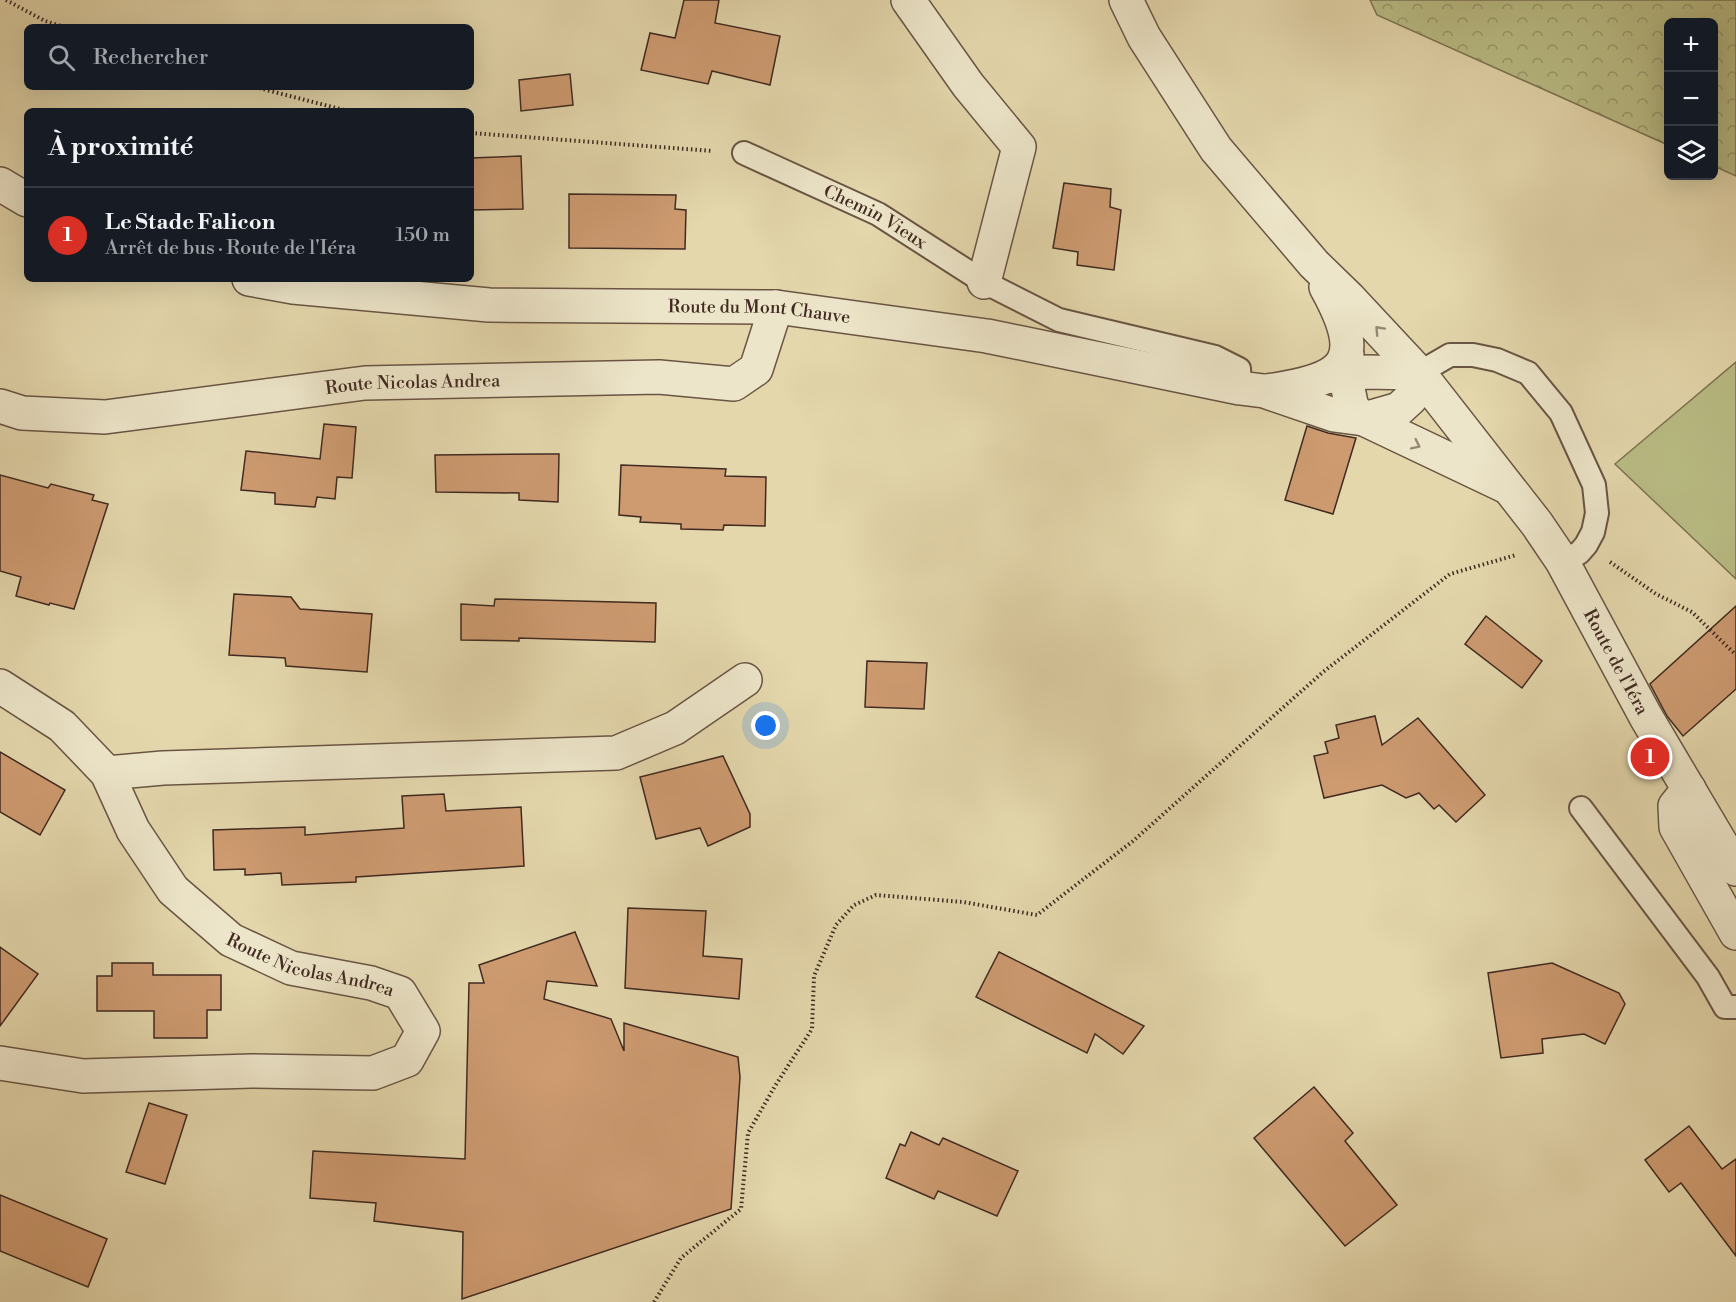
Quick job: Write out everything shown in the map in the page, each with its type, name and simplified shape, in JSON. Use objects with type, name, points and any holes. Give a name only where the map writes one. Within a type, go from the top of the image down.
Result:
[{"type":"street","points":[[908,0],[968,85],[1019,147],[984,282]]},
{"type":"street","points":[[1126,0],[1143,37],[1216,149],[1314,264],[1338,308],[1344,325],[1339,369],[1352,408],[1364,419]]},
{"type":"street","points":[[0,184],[24,198]]},
{"type":"street","name":"Route de l'Iéra","points":[[1314,264],[1419,373],[1510,488],[1574,553],[1647,717],[1736,869]]},
{"type":"street","name":"Route du Mont Chauve","points":[[266,282],[293,287],[489,305],[776,307],[987,336],[1252,390]]},
{"type":"street","name":"Route Nicolas Andrea","points":[[0,406],[22,413],[105,417],[365,383],[659,377],[734,384],[756,369],[776,307]]},
{"type":"street","points":[[1339,369],[1419,373],[1411,398],[1399,409],[1364,419],[1334,415],[1252,390],[1300,386],[1339,369]]},
{"type":"street","name":"Route de l'Iéra","points":[[1364,419],[1510,488]]},
{"type":"street","points":[[107,773],[163,768],[616,753],[675,728],[745,680]]},
{"type":"street","name":"Route Nicolas Andrea","points":[[0,686],[62,726],[107,773],[133,830],[173,890],[231,940],[291,968],[371,983],[400,993],[423,1031],[407,1060],[373,1073],[252,1071],[83,1076],[0,1063]]},
{"type":"street","points":[[1689,789],[1675,806],[1676,827],[1736,933]]},
{"type":"lane","name":"Chemin Vieux","points":[[744,153],[878,214],[984,282],[1059,320],[1215,357],[1239,369],[1252,390]]},
{"type":"lane","points":[[1419,373],[1450,356],[1473,355],[1497,360],[1528,374],[1561,413],[1594,485],[1597,513],[1593,532],[1574,553]]},
{"type":"lane","points":[[1581,808],[1708,977],[1725,1007],[1736,1007]]},
{"type":"path","points":[[6,0],[54,24]]},
{"type":"path","points":[[267,90],[336,108]]},
{"type":"path","points":[[474,133],[744,153]]},
{"type":"path","points":[[1574,553],[1692,612],[1736,655]]},
{"type":"path","points":[[654,1302],[681,1258],[741,1209],[748,1133],[812,1029],[814,975],[836,925],[854,905],[876,895],[963,902],[1037,915],[1133,841],[1323,672],[1450,574],[1517,554]]},
{"type":"green space","points":[[1370,0],[1736,0],[1736,176],[1718,168],[1718,18],[1664,18],[1664,143],[1377,15]]},
{"type":"green space","points":[[1736,362],[1736,579],[1615,464]]},
{"type":"building","points":[[684,0],[719,0],[715,23],[780,36],[770,85],[712,71],[708,84],[641,70],[650,33],[675,38]]},
{"type":"building","points":[[570,74],[573,105],[521,111],[519,80]]},
{"type":"building","points":[[521,156],[523,209],[474,210],[474,158]]},
{"type":"building","points":[[1064,183],[1111,189],[1110,207],[1121,210],[1114,270],[1077,265],[1078,252],[1053,248]]},
{"type":"building","points":[[569,194],[676,195],[675,209],[686,210],[685,249],[569,248]]},
{"type":"building","points":[[324,424],[356,427],[352,478],[337,477],[335,499],[317,497],[315,507],[275,504],[275,493],[241,490],[246,451],[320,459]]},
{"type":"building","points":[[1307,426],[1328,433],[1356,438],[1333,514],[1285,500]]},
{"type":"building","points":[[559,454],[558,502],[519,500],[519,493],[436,492],[435,455]]},
{"type":"building","points":[[621,465],[726,469],[725,476],[766,477],[765,526],[724,525],[723,530],[681,529],[681,524],[640,522],[641,517],[619,515]]},
{"type":"building","points":[[0,475],[48,488],[51,484],[94,495],[92,500],[108,504],[74,609],[16,596],[21,577],[0,571]]},
{"type":"building","points":[[234,594],[291,597],[300,609],[372,614],[367,672],[286,666],[285,658],[229,655]]},
{"type":"building","points":[[495,599],[656,603],[655,642],[519,638],[519,641],[461,640],[461,604],[494,606]]},
{"type":"building","points":[[1736,606],[1736,689],[1683,736],[1667,716],[1650,684]]},
{"type":"building","points":[[1486,616],[1542,661],[1522,688],[1465,644]]},
{"type":"building","points":[[867,661],[927,663],[924,709],[865,707]]},
{"type":"building","points":[[1375,716],[1382,745],[1418,718],[1485,795],[1456,822],[1439,805],[1434,809],[1419,793],[1406,798],[1382,785],[1324,798],[1314,756],[1328,753],[1325,742],[1339,738],[1336,725]]},
{"type":"building","points":[[0,752],[65,790],[40,835],[0,812]]},
{"type":"building","points":[[723,756],[750,814],[750,827],[708,846],[700,828],[656,839],[640,777]]},
{"type":"building","points":[[444,794],[446,811],[521,807],[524,866],[356,877],[356,882],[282,885],[281,873],[245,875],[245,869],[214,870],[213,830],[305,827],[305,835],[404,828],[402,796]]},
{"type":"building","points":[[628,908],[706,911],[703,956],[742,959],[739,999],[625,988]]},
{"type":"building","points":[[575,932],[597,986],[547,981],[544,999],[611,1019],[624,1051],[624,1023],[738,1057],[740,1077],[731,1209],[462,1299],[463,1232],[374,1221],[376,1203],[310,1198],[313,1151],[465,1159],[469,983],[484,983],[479,965]]},
{"type":"building","points":[[0,947],[38,974],[0,1026]]},
{"type":"building","points":[[999,952],[1144,1026],[1123,1054],[1095,1034],[1087,1053],[976,997]]},
{"type":"building","points":[[112,963],[153,963],[153,975],[221,975],[221,1010],[207,1010],[207,1038],[154,1038],[154,1011],[97,1011],[97,976],[112,976]]},
{"type":"building","points":[[1552,963],[1619,993],[1625,1004],[1605,1044],[1584,1034],[1542,1039],[1543,1053],[1501,1058],[1488,973]]},
{"type":"building","points":[[1314,1087],[1353,1133],[1345,1141],[1397,1205],[1345,1246],[1254,1138]]},
{"type":"building","points":[[149,1103],[187,1115],[165,1184],[126,1172]]},
{"type":"building","points":[[1689,1126],[1722,1169],[1736,1159],[1736,1256],[1681,1183],[1669,1192],[1645,1160]]},
{"type":"building","points":[[911,1132],[939,1145],[943,1138],[1018,1171],[997,1216],[938,1191],[934,1199],[886,1178],[900,1144],[905,1146]]},
{"type":"building","points":[[0,1195],[107,1239],[88,1287],[0,1251]]},
{"type":"place","name":"Le Stade Falicon","points":[[1650,757]]}]
